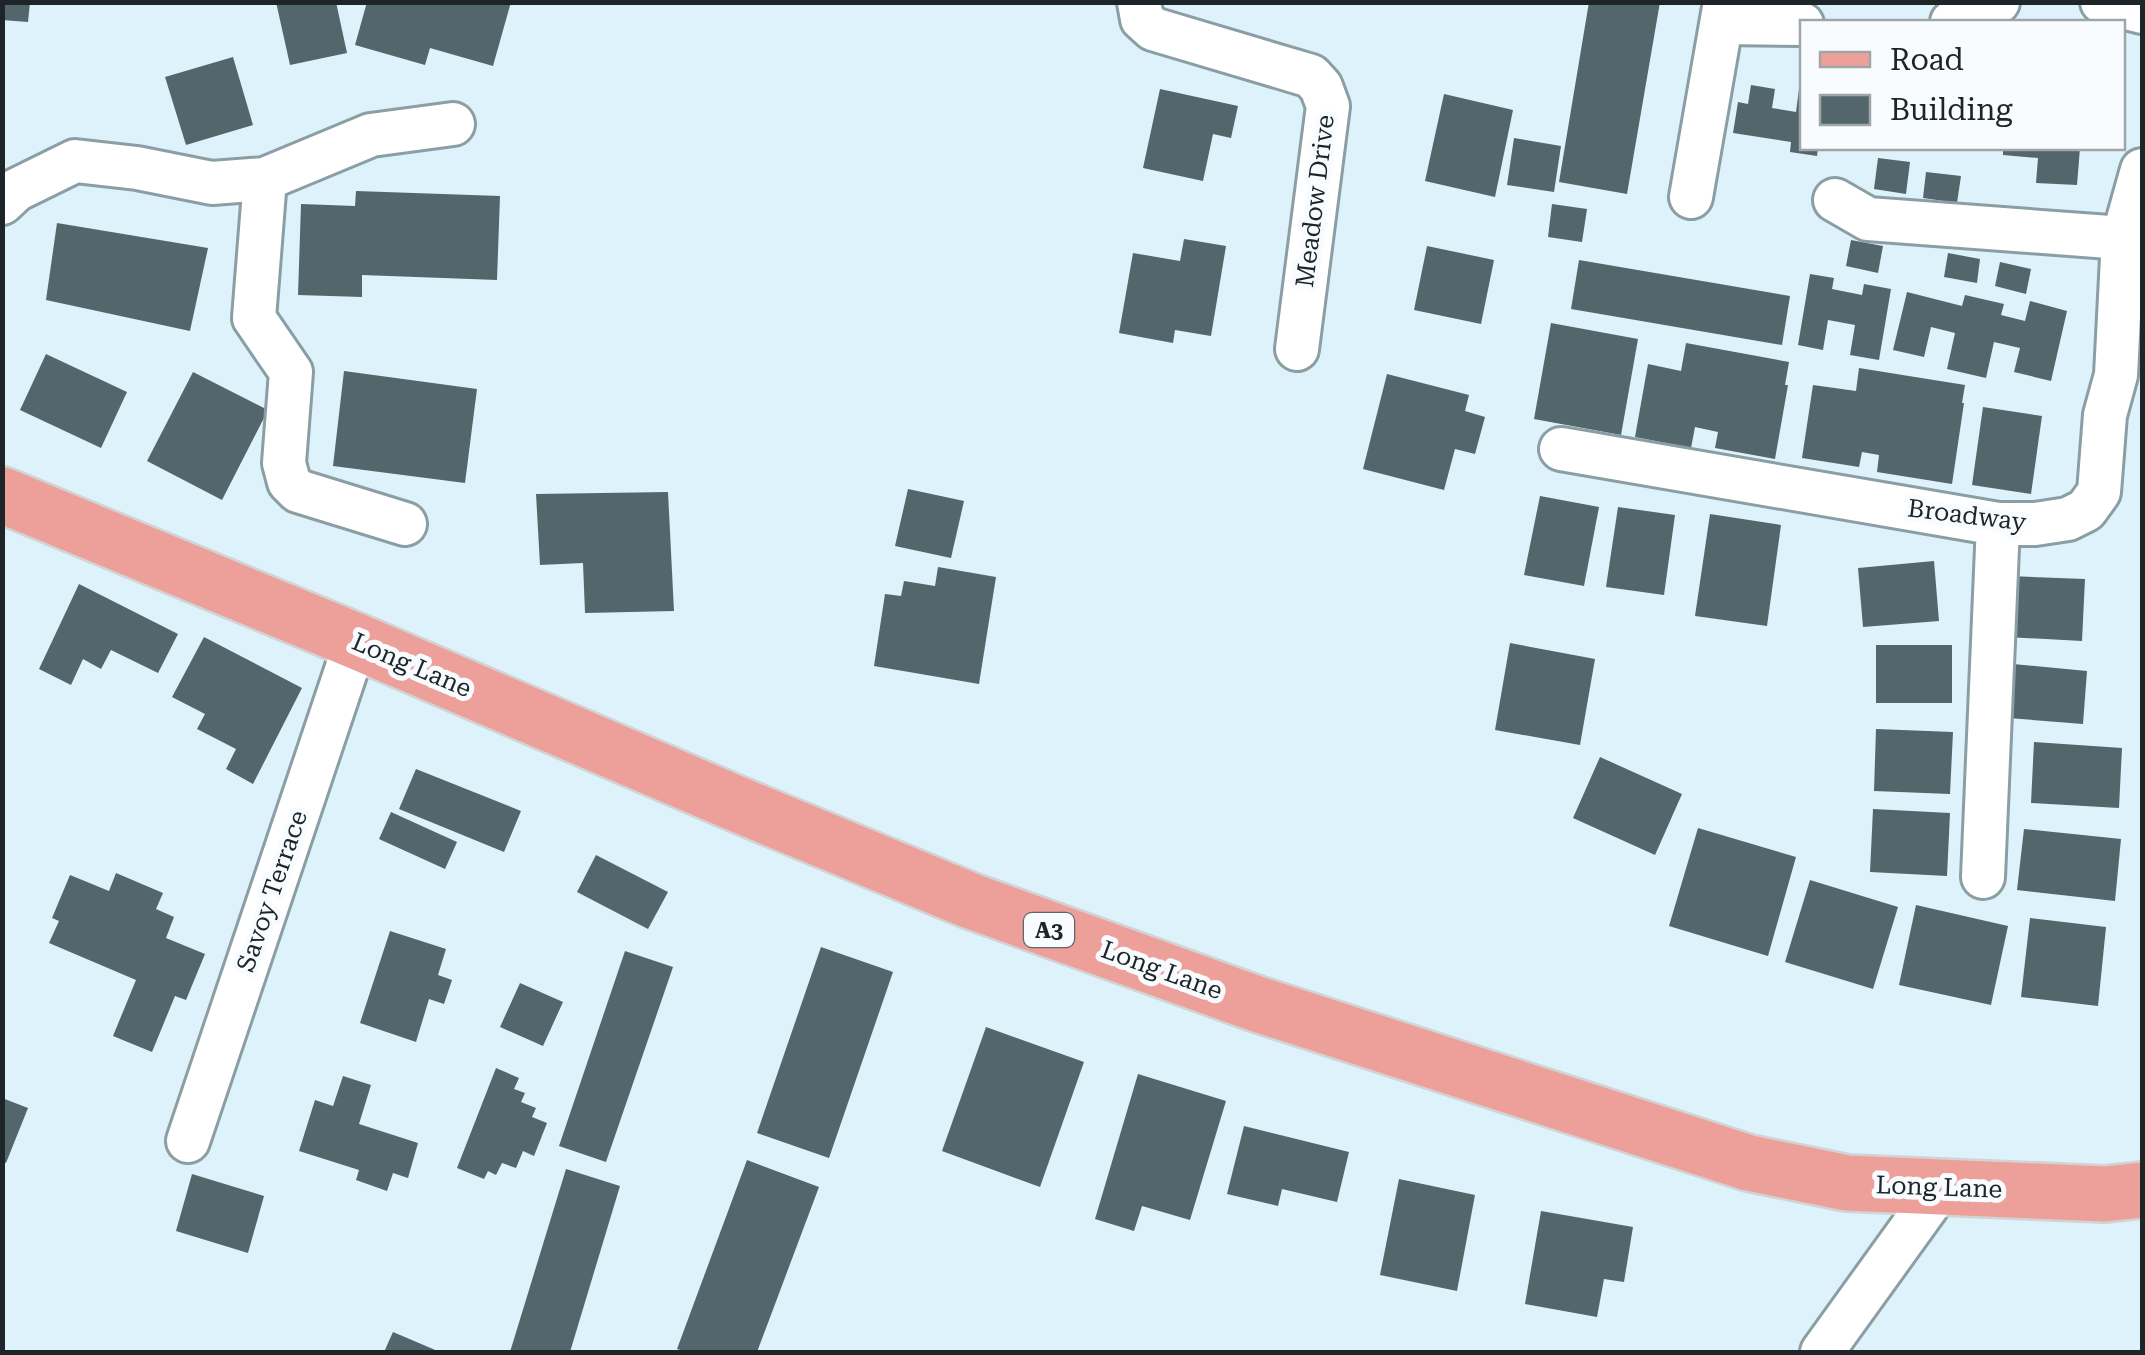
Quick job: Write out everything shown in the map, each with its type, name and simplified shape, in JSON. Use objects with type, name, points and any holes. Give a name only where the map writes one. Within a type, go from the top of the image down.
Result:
[{"type":"main road","name":"Long Lane","points":[[2,495],[971,901],[1257,1004],[1749,1163],[1847,1184],[2105,1194],[2142,1190]]},
{"type":"street","name":"Meadow Drive","points":[[1139,2],[1142,19],[1153,28],[1311,76],[1321,87],[1328,106],[1297,348]]},
{"type":"street","points":[[1965,20],[1998,2]]},
{"type":"street","points":[[2102,2],[2142,12]]},
{"type":"street","points":[[1691,196],[1723,13],[1800,24]]},
{"type":"street","points":[[2,203],[16,190],[75,161],[212,183],[265,179],[371,135],[453,124]]},
{"type":"street","name":"Broadway","points":[[1561,449],[1998,524],[2068,519],[2086,510],[2098,492],[2105,415],[2129,381],[2124,238],[2142,170]]},
{"type":"street","points":[[265,179],[254,318],[291,372],[284,462],[289,482],[298,491],[406,524]]},
{"type":"street","points":[[1835,200],[1868,219],[2124,238]]},
{"type":"street","points":[[1983,877],[1998,524]]},
{"type":"street","name":"Savoy Terrace","points":[[188,1141],[356,641]]},
{"type":"street","points":[[1822,1352],[1941,1187]]},
{"type":"building","points":[[2,2],[30,2],[28,22],[2,20]]},
{"type":"building","points":[[276,2],[336,2],[347,53],[290,65]]},
{"type":"building","points":[[367,2],[511,2],[493,66],[430,48],[425,65],[355,45]]},
{"type":"building","points":[[1589,2],[1660,2],[1627,194],[1559,182]]},
{"type":"building","points":[[233,57],[253,125],[186,145],[165,77]]},
{"type":"building","points":[[1751,85],[1775,89],[1772,108],[1796,112],[1800,89],[1800,150],[1818,150],[1817,156],[1790,152],[1791,142],[1733,133],[1738,102],[1748,104]]},
{"type":"building","points":[[1160,89],[1238,106],[1231,138],[1213,134],[1203,181],[1143,168]]},
{"type":"building","points":[[1444,94],[1513,110],[1495,197],[1425,181]]},
{"type":"building","points":[[1514,138],[1561,146],[1554,192],[1507,185]]},
{"type":"building","points":[[2003,150],[2080,150],[2077,185],[2036,183],[2038,158],[2003,155]]},
{"type":"building","points":[[1878,158],[1910,162],[1906,194],[1874,189]]},
{"type":"building","points":[[1926,172],[1961,176],[1957,203],[1923,198]]},
{"type":"building","points":[[356,191],[500,196],[497,280],[362,275],[362,297],[298,295],[301,204],[355,206]]},
{"type":"building","points":[[1552,204],[1587,209],[1582,242],[1548,237]]},
{"type":"building","points":[[57,223],[208,248],[190,331],[46,300]]},
{"type":"building","points":[[1184,239],[1226,246],[1211,336],[1175,330],[1173,343],[1119,333],[1133,253],[1180,261]]},
{"type":"building","points":[[1851,240],[1883,246],[1878,273],[1846,266]]},
{"type":"building","points":[[1427,246],[1494,260],[1481,324],[1414,310]]},
{"type":"building","points":[[1948,253],[1980,259],[1977,283],[1944,277]]},
{"type":"building","points":[[1579,260],[1790,296],[1782,345],[1571,309]]},
{"type":"building","points":[[2000,262],[2031,269],[2026,294],[1995,286]]},
{"type":"building","points":[[1810,274],[1834,278],[1832,289],[1862,295],[1864,284],[1891,289],[1879,360],[1850,355],[1855,325],[1828,320],[1823,350],[1798,345]]},
{"type":"building","points":[[1907,292],[1962,306],[1965,295],[2004,304],[2001,315],[2025,321],[2030,301],[2067,311],[2051,381],[2014,372],[2020,348],[1994,342],[1986,378],[1947,369],[1955,333],[1931,327],[1924,357],[1893,350]]},
{"type":"building","points":[[1551,323],[1638,339],[1621,435],[1534,419]]},
{"type":"building","points":[[1686,343],[1789,362],[1775,459],[1715,448],[1718,432],[1695,427],[1691,448],[1635,437],[1648,364],[1681,371]]},
{"type":"building","points":[[46,354],[127,392],[101,448],[20,410]]},
{"type":"building","points":[[1859,368],[1965,385],[1952,484],[1877,472],[1879,455],[1862,452],[1859,467],[1802,458],[1813,385],[1856,391]]},
{"type":"building","points":[[344,371],[477,389],[465,483],[333,466]]},
{"type":"building","points":[[193,372],[268,410],[222,500],[147,461]]},
{"type":"building","points":[[1387,374],[1469,395],[1465,411],[1485,417],[1475,454],[1455,449],[1444,490],[1363,469]]},
{"type":"building","points":[[1983,407],[2042,416],[2031,494],[1972,485]]},
{"type":"building","points":[[908,489],[964,501],[951,558],[895,546]]},
{"type":"building","points":[[668,492],[674,611],[585,613],[583,563],[540,565],[536,494]]},
{"type":"building","points":[[1540,496],[1599,507],[1584,586],[1524,575]]},
{"type":"building","points":[[1618,507],[1675,515],[1664,595],[1606,587]]},
{"type":"building","points":[[1710,514],[1781,525],[1767,626],[1695,616]]},
{"type":"building","points":[[1934,561],[1939,621],[1863,627],[1858,568]]},
{"type":"building","points":[[938,567],[996,577],[979,684],[874,666],[885,594],[901,596],[904,581],[935,586]]},
{"type":"building","points":[[2009,576],[2085,579],[2082,641],[2006,637]]},
{"type":"building","points":[[79,584],[178,634],[158,673],[111,650],[101,669],[83,659],[71,685],[39,669]]},
{"type":"building","points":[[204,637],[302,688],[253,784],[226,769],[236,749],[197,729],[205,714],[172,697]]},
{"type":"building","points":[[1510,643],[1595,659],[1580,745],[1495,730]]},
{"type":"building","points":[[1876,645],[1952,645],[1952,703],[1876,703]]},
{"type":"building","points":[[2013,664],[2087,671],[2083,724],[2008,718]]},
{"type":"building","points":[[1876,729],[1953,732],[1950,794],[1874,791]]},
{"type":"building","points":[[2034,742],[2122,748],[2119,808],[2031,803]]},
{"type":"building","points":[[1600,757],[1682,794],[1655,855],[1573,818]]},
{"type":"building","points":[[416,769],[521,811],[504,852],[399,809]]},
{"type":"building","points":[[1873,809],[1950,813],[1947,876],[1870,872]]},
{"type":"building","points":[[391,812],[457,842],[445,869],[379,839]]},
{"type":"building","points":[[1698,828],[1796,857],[1768,956],[1669,926]]},
{"type":"building","points":[[2024,829],[2121,839],[2115,901],[2017,890]]},
{"type":"building","points":[[596,855],[668,892],[648,929],[577,892]]},
{"type":"building","points":[[116,873],[163,893],[156,909],[174,917],[166,938],[205,954],[186,1000],[175,996],[152,1052],[113,1036],[136,980],[49,943],[59,921],[52,918],[70,875],[109,891]]},
{"type":"building","points":[[1810,880],[1898,907],[1873,989],[1785,962]]},
{"type":"building","points":[[1916,905],[2008,926],[1991,1005],[1899,985]]},
{"type":"building","points":[[2030,918],[2106,927],[2098,1006],[2021,997]]},
{"type":"building","points":[[390,931],[446,949],[438,975],[452,980],[444,1004],[429,999],[416,1042],[360,1023]]},
{"type":"building","points":[[821,947],[893,972],[829,1158],[757,1133]]},
{"type":"building","points":[[625,951],[673,967],[606,1162],[559,1146]]},
{"type":"building","points":[[520,983],[563,1002],[543,1046],[500,1027]]},
{"type":"building","points":[[986,1027],[1084,1062],[1040,1187],[942,1151]]},
{"type":"building","points":[[496,1068],[519,1078],[514,1089],[525,1093],[521,1102],[536,1108],[532,1117],[547,1123],[534,1156],[523,1151],[516,1168],[502,1163],[496,1175],[488,1171],[484,1179],[457,1168]]},
{"type":"building","points":[[1138,1074],[1226,1101],[1190,1220],[1142,1206],[1134,1231],[1095,1219]]},
{"type":"building","points":[[343,1076],[371,1085],[359,1124],[418,1143],[408,1178],[393,1173],[387,1191],[356,1180],[359,1170],[299,1151],[315,1100],[333,1106]]},
{"type":"building","points":[[2,1098],[28,1108],[6,1163],[2,1162]]},
{"type":"building","points":[[1244,1126],[1349,1152],[1337,1202],[1282,1189],[1278,1206],[1227,1194]]},
{"type":"building","points":[[747,1160],[819,1187],[757,1352],[677,1349]]},
{"type":"building","points":[[566,1169],[620,1186],[570,1352],[510,1352]]},
{"type":"building","points":[[192,1174],[264,1196],[248,1253],[176,1231]]},
{"type":"building","points":[[1399,1179],[1475,1195],[1457,1291],[1380,1275]]},
{"type":"building","points":[[1541,1211],[1633,1227],[1624,1282],[1604,1279],[1597,1317],[1525,1304]]},
{"type":"building","points":[[393,1332],[440,1352],[384,1352]]}]
